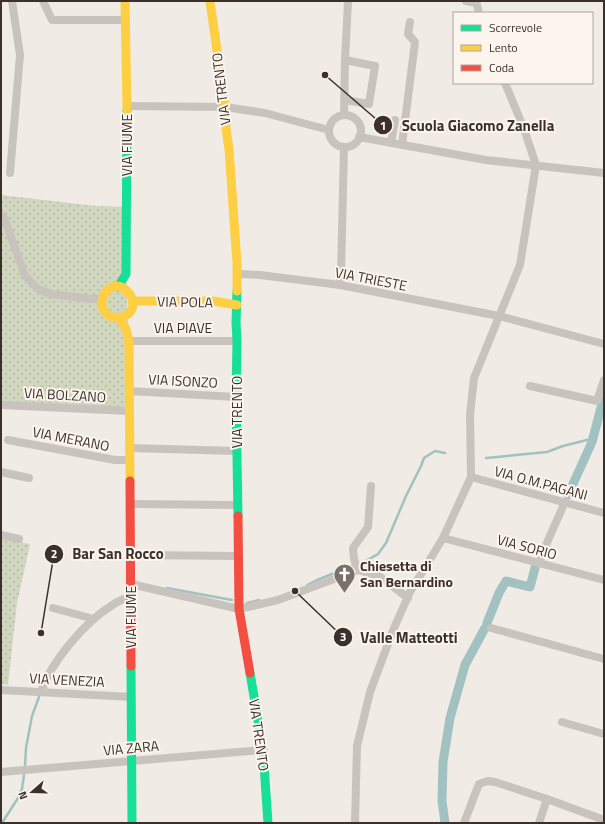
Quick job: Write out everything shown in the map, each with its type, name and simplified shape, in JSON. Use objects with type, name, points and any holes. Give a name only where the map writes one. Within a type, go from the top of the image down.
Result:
[{"type":"street","points":[[10,173],[20,55],[12,1]]},
{"type":"street","points":[[43,1],[52,20],[126,20]]},
{"type":"street","name":"VIA FIUME","points":[[118,287],[126,274],[127,106],[125,1]]},
{"type":"street","name":"VIA TRENTO","points":[[210,1],[225,108],[237,274],[236,397],[239,609],[264,750],[268,823]]},
{"type":"street","points":[[344,115],[348,1]]},
{"type":"street","points":[[466,1],[476,2],[478,12]]},
{"type":"street","points":[[402,145],[415,42],[408,34],[410,22]]},
{"type":"street","points":[[345,60],[375,66],[369,104],[345,100]]},
{"type":"street","points":[[355,823],[357,746],[370,692],[394,628],[410,592],[443,538],[471,478],[470,416],[474,378],[520,265],[536,165],[524,129],[505,84]]},
{"type":"street","points":[[127,106],[225,108],[265,113],[329,130]]},
{"type":"street","points":[[344,115],[355,120],[360,128],[359,137],[350,147],[337,145],[332,142],[330,137],[330,124],[338,117],[344,115]]},
{"type":"street","points":[[390,143],[395,120]]},
{"type":"street","points":[[359,137],[486,160],[604,173]]},
{"type":"street","points":[[340,285],[344,147]]},
{"type":"street","points":[[1,215],[5,220],[25,276],[38,288],[50,294],[102,299]]},
{"type":"street","name":"VIA TRIESTE","points":[[237,274],[260,275],[340,285],[500,316],[604,344]]},
{"type":"street","points":[[118,287],[129,291],[133,301],[131,311],[127,315],[119,318],[111,317],[107,314],[103,310],[102,304],[102,299],[108,290],[118,287]]},
{"type":"street","name":"VIA POLA","points":[[133,301],[213,301],[237,305]]},
{"type":"street","name":"VIA FIUME","points":[[119,318],[126,329],[129,341],[129,448],[131,504],[130,555],[132,584],[132,823]]},
{"type":"street","name":"VIA PIAVE","points":[[129,341],[237,341]]},
{"type":"street","points":[[530,386],[597,401],[604,380]]},
{"type":"street","name":"VIA ISONZO","points":[[129,391],[236,397]]},
{"type":"street","name":"VIA BOLZANO","points":[[1,405],[129,411]]},
{"type":"street","name":"VIA MERANO","points":[[8,440],[115,460],[130,460]]},
{"type":"street","points":[[129,448],[237,451]]},
{"type":"street","points":[[1,472],[29,478]]},
{"type":"street","name":"VIA O.M.PAGANI","points":[[471,478],[604,513]]},
{"type":"street","points":[[358,570],[354,559],[353,548],[368,527],[371,486]]},
{"type":"street","points":[[539,563],[565,502]]},
{"type":"street","points":[[131,504],[238,505]]},
{"type":"street","points":[[1,535],[19,539]]},
{"type":"street","name":"VIA SORIO","points":[[443,538],[604,580]]},
{"type":"street","points":[[130,555],[238,556]]},
{"type":"street","points":[[132,584],[239,609],[278,600],[358,570],[379,576],[408,598]]},
{"type":"street","points":[[41,692],[44,682],[62,654],[77,635],[106,609],[122,599],[131,598]]},
{"type":"street","points":[[53,608],[94,619]]},
{"type":"street","points":[[491,628],[604,659]]},
{"type":"street","name":"VIA VENEZIA","points":[[1,690],[132,697]]},
{"type":"street","points":[[562,722],[604,734]]},
{"type":"street","name":"VIA ZARA","points":[[1,772],[264,750]]},
{"type":"street","points":[[464,823],[479,784],[488,781],[547,799],[598,820]]},
{"type":"street","points":[[539,823],[547,799]]},
{"type":"green space","points":[[1,195],[96,206],[127,207],[126,274],[129,341],[129,411],[1,405]]},
{"type":"green space","points":[[1,539],[30,544],[17,603],[8,685],[1,684]]},
{"type":"waterway","points":[[568,495],[592,442],[604,396]]},
{"type":"waterway","points":[[486,458],[547,452],[563,446],[591,439]]},
{"type":"waterway","points":[[364,562],[378,554],[386,543],[424,458],[435,451],[445,453]]},
{"type":"waterway","points":[[307,585],[352,566]]},
{"type":"waterway","points":[[487,623],[499,593],[506,581],[530,587],[535,568]]},
{"type":"waterway","points":[[167,588],[232,600]]},
{"type":"waterway","points":[[247,603],[259,600]]},
{"type":"waterway","points":[[445,823],[442,801],[443,762],[450,718],[465,665],[485,628]]},
{"type":"waterway","points":[[25,766],[26,748],[32,716],[39,697]]},
{"type":"waterway","points":[[2,823],[18,798],[22,789],[24,775]]},
{"type":"traffic: fast","points":[[118,287],[126,274],[127,110]]},
{"type":"traffic: fast","points":[[237,291],[236,397],[238,516]]},
{"type":"traffic: fast","points":[[131,666],[132,823]]},
{"type":"traffic: fast","points":[[250,673],[263,750],[268,823]]},
{"type":"traffic: slow","points":[[125,1],[127,110]]},
{"type":"traffic: slow","points":[[210,1],[225,107],[229,149],[237,263],[237,291]]},
{"type":"traffic: slow","points":[[119,318],[130,312],[133,303],[128,292],[120,287],[113,287],[107,290],[103,296],[102,304],[104,310],[109,316],[119,318],[126,329],[129,341],[130,481]]},
{"type":"traffic: slow","points":[[133,301],[213,301],[237,305]]},
{"type":"traffic: jam","points":[[130,481],[131,666]]},
{"type":"traffic: jam","points":[[238,516],[239,609],[250,673]]},
{"type":"place","name":"Scuola Giacomo Zanella","points":[[325,75]]},
{"type":"place","name":"Valle Matteotti","points":[[295,591]]},
{"type":"place","name":"Chiesetta di San Bernardino","points":[[345,594]]},
{"type":"place","name":"Bar San Rocco","points":[[41,633]]}]
